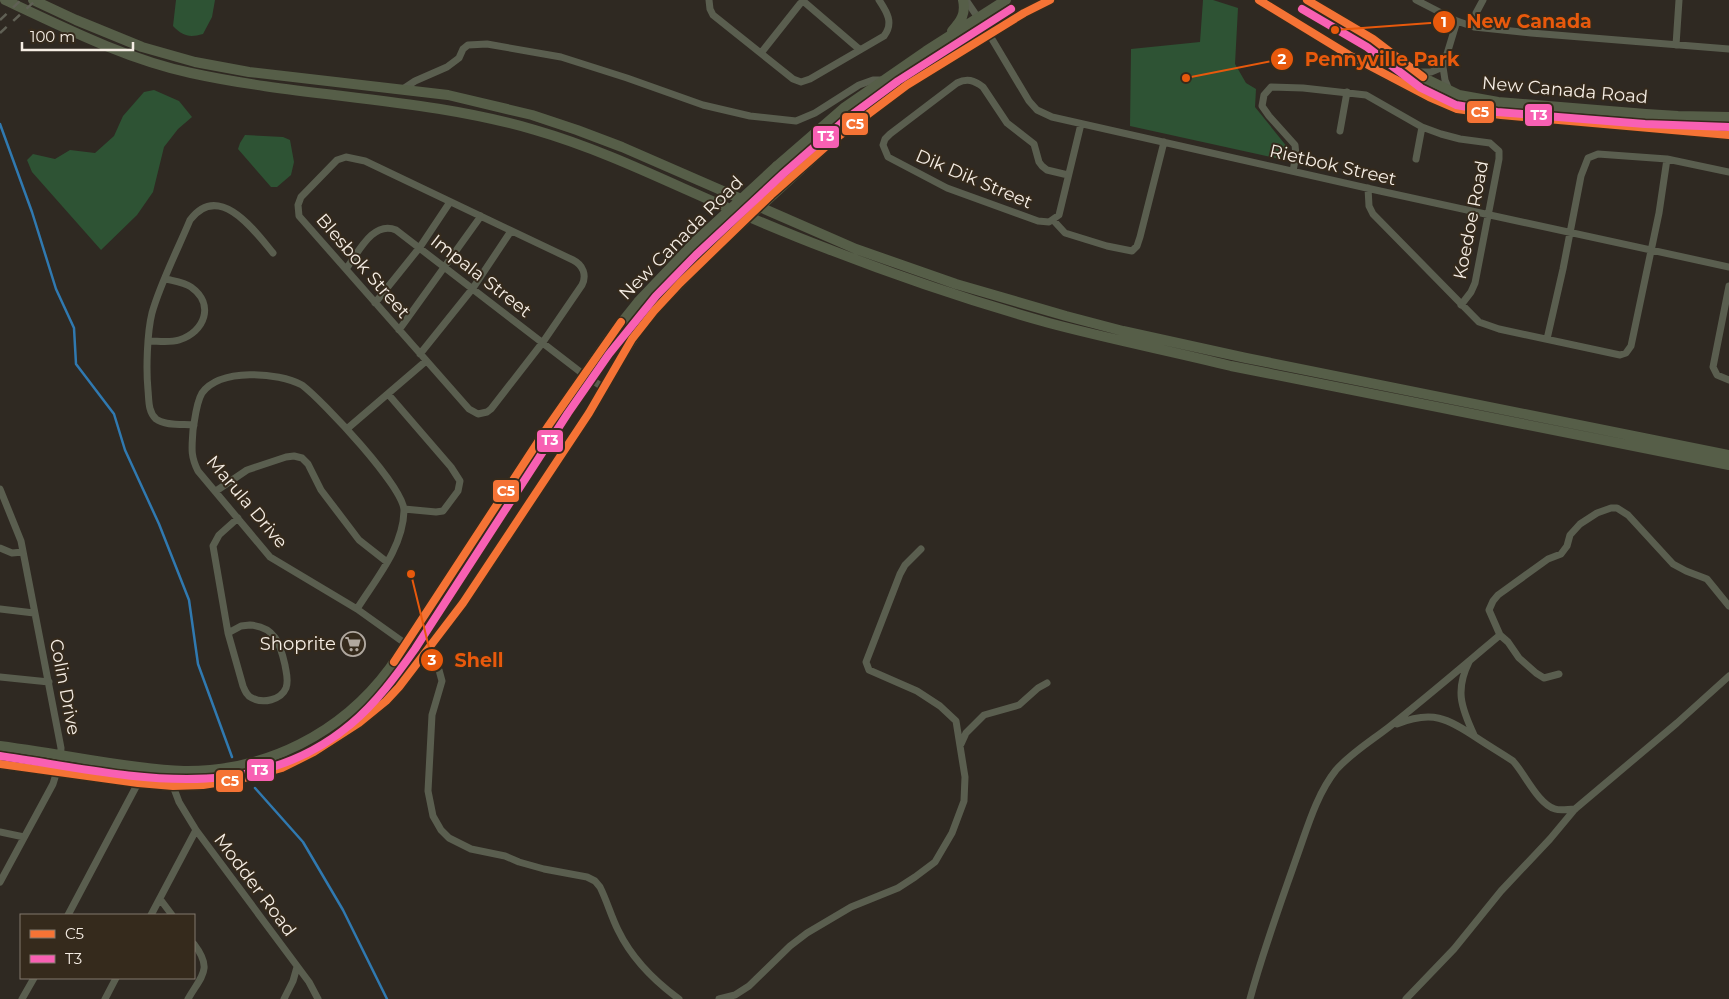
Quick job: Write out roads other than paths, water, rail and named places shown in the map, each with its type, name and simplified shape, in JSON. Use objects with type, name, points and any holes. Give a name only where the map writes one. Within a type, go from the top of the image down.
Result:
[{"type":"main road","points":[[5,0],[97,43],[138,58],[188,72],[242,83],[416,105],[476,115],[550,134],[633,165],[783,232],[840,254],[972,300],[1048,322],[1231,366],[1729,465]]},
{"type":"main road","points":[[34,0],[76,20],[126,40],[195,62],[267,74],[448,96],[532,115],[630,151],[856,249],[956,284],[1066,316],[1238,356],[1729,455]]},
{"type":"main road","points":[[947,38],[963,16],[965,9],[964,0]]},
{"type":"main road","name":"New Canada Road","points":[[0,746],[164,770],[202,771],[260,761],[296,747],[320,734],[346,715],[377,685],[406,644],[584,374],[638,302],[695,242],[826,123],[883,80],[1006,0]]},
{"type":"main road","name":"New Canada Road","points":[[0,764],[138,784],[203,785],[271,772],[306,757],[359,723],[393,694],[463,603],[563,454],[639,329],[667,297],[711,252],[830,142],[899,90],[1024,13],[1050,0]]},
{"type":"main road","name":"New Canada Road","points":[[1259,0],[1349,55],[1429,97],[1457,109],[1501,116],[1613,124],[1729,136]]},
{"type":"main road","name":"New Canada Road","points":[[1306,0],[1373,39],[1426,79],[1450,92],[1468,98],[1678,116],[1729,117]]},
{"type":"street","points":[[709,0],[710,10],[714,15],[793,79],[801,82],[810,79],[882,37],[888,30],[889,18],[879,0]]},
{"type":"street","points":[[760,53],[803,0],[859,49]]},
{"type":"street","name":"Rietbok Street","points":[[964,0],[989,34],[1014,78],[1034,106],[1052,117],[1293,172],[1729,267]]},
{"type":"street","points":[[1416,0],[1457,21],[1474,27],[1729,49]]},
{"type":"street","points":[[1474,27],[1476,13],[1483,0]]},
{"type":"street","points":[[1676,45],[1679,0]]},
{"type":"street","points":[[1450,92],[1445,80],[1443,67],[1457,21]]},
{"type":"street","points":[[402,89],[415,80],[447,67],[459,58],[463,49],[468,45],[487,44],[561,57],[628,78],[703,105],[750,116],[796,121],[814,113],[859,85],[873,80],[883,80]]},
{"type":"street","points":[[1416,72],[1431,72],[1443,67]]},
{"type":"street","name":"Dik Dik Street","points":[[1054,221],[1038,221],[947,188],[888,158],[883,142],[890,134],[957,83],[970,80],[977,82],[983,87],[1011,126],[1034,144],[1042,166],[1047,170],[1068,175]]},
{"type":"street","name":"Koedoe Road","points":[[1293,172],[1296,155],[1295,145],[1262,108],[1262,100],[1266,91],[1271,87],[1347,92],[1370,96],[1422,126],[1452,137],[1486,142],[1497,148],[1499,159],[1475,283],[1472,292],[1461,305]]},
{"type":"street","points":[[1340,131],[1347,92]]},
{"type":"street","points":[[1081,124],[1059,215],[1054,221],[1068,234],[1107,246],[1132,251],[1137,246],[1164,142]]},
{"type":"street","points":[[1416,159],[1422,126]]},
{"type":"street","points":[[1547,339],[1581,176],[1586,161],[1590,156],[1603,154],[1667,159],[1729,172]]},
{"type":"street","name":"Blesbok Street","points":[[346,157],[365,160],[481,216],[577,262],[583,271],[584,278],[582,285],[543,342],[497,402],[487,412],[478,414],[469,409],[375,303],[299,216],[298,210],[301,197],[337,160],[346,157]]},
{"type":"street","points":[[1368,188],[1369,206],[1373,214],[1472,317],[1483,324],[1620,355],[1626,353],[1631,346],[1652,250],[1667,159]]},
{"type":"street","points":[[375,303],[420,247],[450,202]]},
{"type":"street","points":[[194,425],[160,421],[151,412],[147,385],[148,341],[152,315],[190,220],[198,212],[210,207],[217,206],[232,210],[251,227],[273,253]]},
{"type":"street","points":[[399,330],[481,216]]},
{"type":"street","name":"Impala Street","points":[[346,269],[370,236],[384,228],[396,230],[604,388]]},
{"type":"street","points":[[420,354],[473,288],[511,231]]},
{"type":"street","points":[[148,341],[179,340],[196,331],[204,320],[203,303],[197,293],[184,284],[166,279]]},
{"type":"street","points":[[1729,286],[1713,367],[1717,375],[1729,380]]},
{"type":"street","points":[[348,428],[426,360]]},
{"type":"street","name":"Marula Drive","points":[[404,509],[396,492],[348,428],[302,385],[275,376],[248,375],[212,383],[202,394],[194,425],[192,459],[198,471],[270,557],[356,610],[406,644],[439,670],[442,682],[432,715],[428,791],[434,816],[441,830],[448,838],[470,849],[505,856],[519,862],[595,881],[603,893],[617,928],[632,955],[657,981],[679,999]]},
{"type":"street","points":[[356,610],[387,562],[401,531],[404,509],[443,511],[459,489],[460,480],[451,466],[388,394]]},
{"type":"street","points":[[216,491],[248,470],[286,457],[302,458],[308,464],[322,490],[359,540],[387,562]]},
{"type":"street","name":"Colin Drive","points":[[0,489],[17,529],[23,552],[61,748],[61,755],[50,789],[0,882]]},
{"type":"street","points":[[1559,674],[1544,678],[1519,658],[1508,642],[1500,635],[1489,610],[1498,595],[1548,559],[1561,554],[1567,546],[1570,535],[1580,524],[1596,513],[1617,508],[1628,515],[1673,564],[1707,579],[1729,606]]},
{"type":"street","points":[[228,633],[241,626],[250,625],[265,629],[274,636],[278,642],[288,678],[283,693],[268,701],[259,701],[246,694],[228,633],[213,546],[220,535],[238,518]]},
{"type":"street","points":[[0,548],[12,553],[23,552]]},
{"type":"street","points":[[719,999],[735,995],[750,986],[790,946],[807,933],[852,907],[898,888],[935,862],[952,833],[964,801],[964,777],[956,722],[948,713],[917,692],[869,670],[866,662],[905,565],[921,549]]},
{"type":"street","points":[[0,610],[34,613]]},
{"type":"street","points":[[1250,999],[1259,964],[1310,822],[1326,784],[1350,756],[1389,727],[1500,635]]},
{"type":"street","points":[[1471,660],[1461,683],[1461,696],[1462,706],[1475,736]]},
{"type":"street","points":[[1406,999],[1454,950],[1501,891],[1550,839],[1575,809],[1677,723],[1729,676]]},
{"type":"street","points":[[0,677],[49,682]]},
{"type":"street","points":[[960,744],[966,733],[984,715],[1019,705],[1038,688],[1048,683]]},
{"type":"street","points":[[1389,727],[1406,720],[1424,716],[1440,718],[1455,723],[1513,761],[1521,769],[1544,802],[1552,808],[1560,810],[1575,809]]},
{"type":"street","points":[[69,914],[138,784]]},
{"type":"street","name":"Modder Road","points":[[173,786],[179,802],[196,830],[309,982],[318,999]]},
{"type":"street","points":[[152,914],[196,830]]},
{"type":"street","points":[[0,832],[24,837]]},
{"type":"street","points":[[160,899],[171,914]]},
{"type":"street","points":[[188,999],[205,968],[202,955],[195,945]]},
{"type":"street","points":[[284,999],[293,982],[297,967]]},
{"type":"street","points":[[22,999],[33,979]]},
{"type":"street","points":[[105,999],[115,979]]},
{"type":"waterway","points":[[0,124],[32,212],[56,289],[74,328],[76,364],[114,414],[125,450],[159,524],[189,600],[198,664],[232,757]]},
{"type":"waterway","points":[[255,788],[303,842],[343,910],[387,999]]},
{"type":"railway","points":[[0,20],[21,0]]},
{"type":"railway","points":[[0,33],[36,0]]},
{"type":"place","name":"New Canada","points":[[1335,30]]},
{"type":"place","name":"Pennyville Park","points":[[1186,78]]},
{"type":"place","name":"Shell","points":[[411,574]]},
{"type":"place","name":"Shoprite","points":[[353,644]]}]
